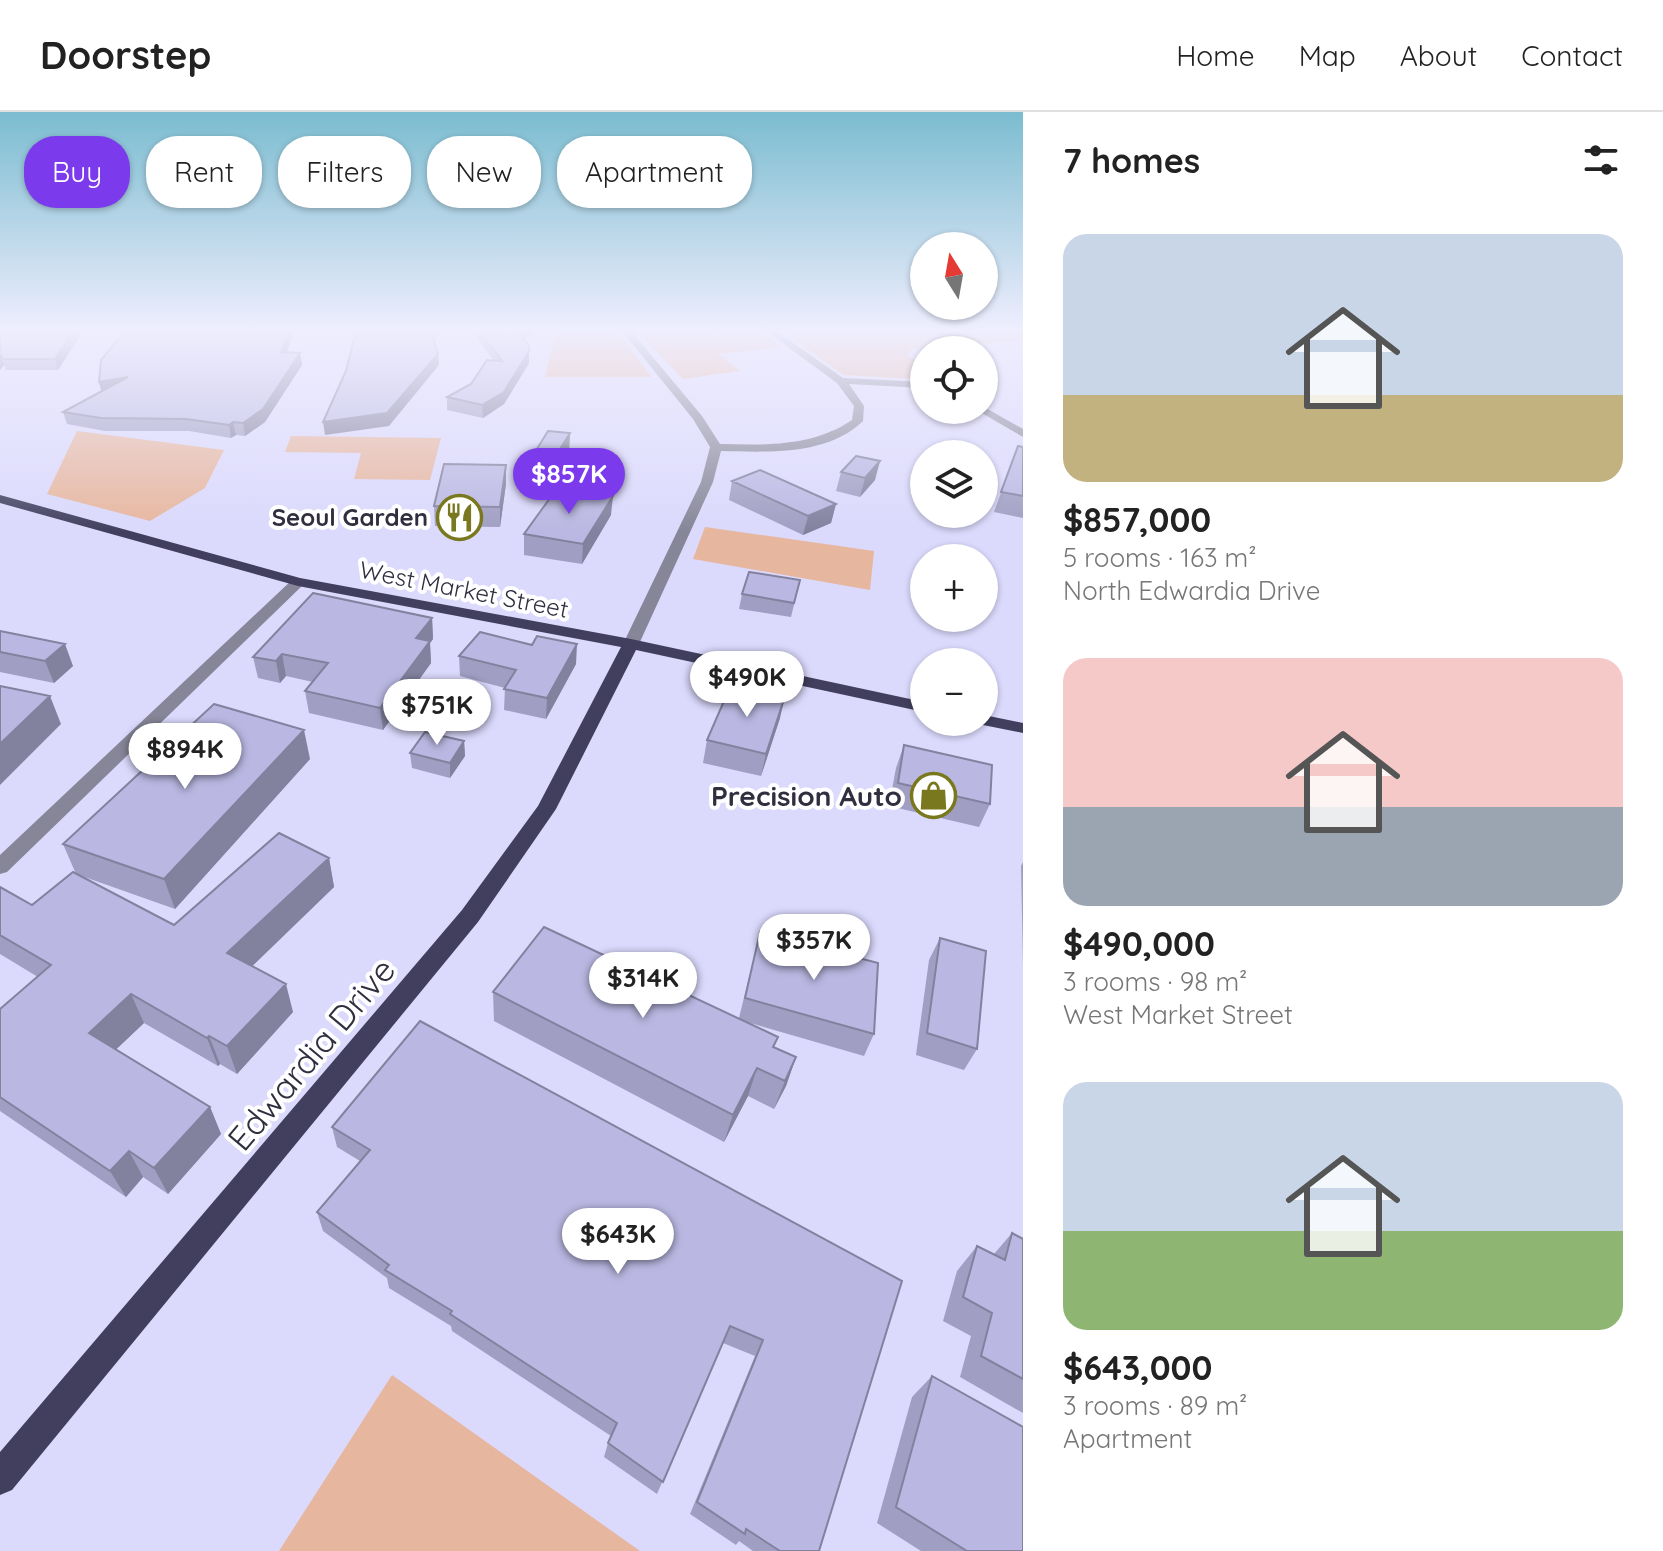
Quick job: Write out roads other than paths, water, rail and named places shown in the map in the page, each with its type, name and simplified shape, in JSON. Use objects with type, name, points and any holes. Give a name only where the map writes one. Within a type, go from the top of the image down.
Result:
[{"type":"main road","name":"West Market Street","points":[[0,499],[298,582],[631,644],[910,704]]},
{"type":"main road","name":"Edwardia Drive","points":[[0,1478],[470,916],[546,809],[631,644]]},
{"type":"main road","points":[[998,723],[1023,728]]},
{"type":"street","points":[[631,644],[707,482],[715,451],[698,418],[682,398]]},
{"type":"street","points":[[715,451],[774,457],[816,453],[844,444],[842,434],[857,421],[860,413],[853,398]]},
{"type":"street","points":[[998,419],[1023,434]]},
{"type":"street","points":[[0,867],[298,582]]},
{"type":"place","name":"Seoul Garden","points":[[459,517]]},
{"type":"place","name":"Precision Auto","points":[[933,795]]}]
